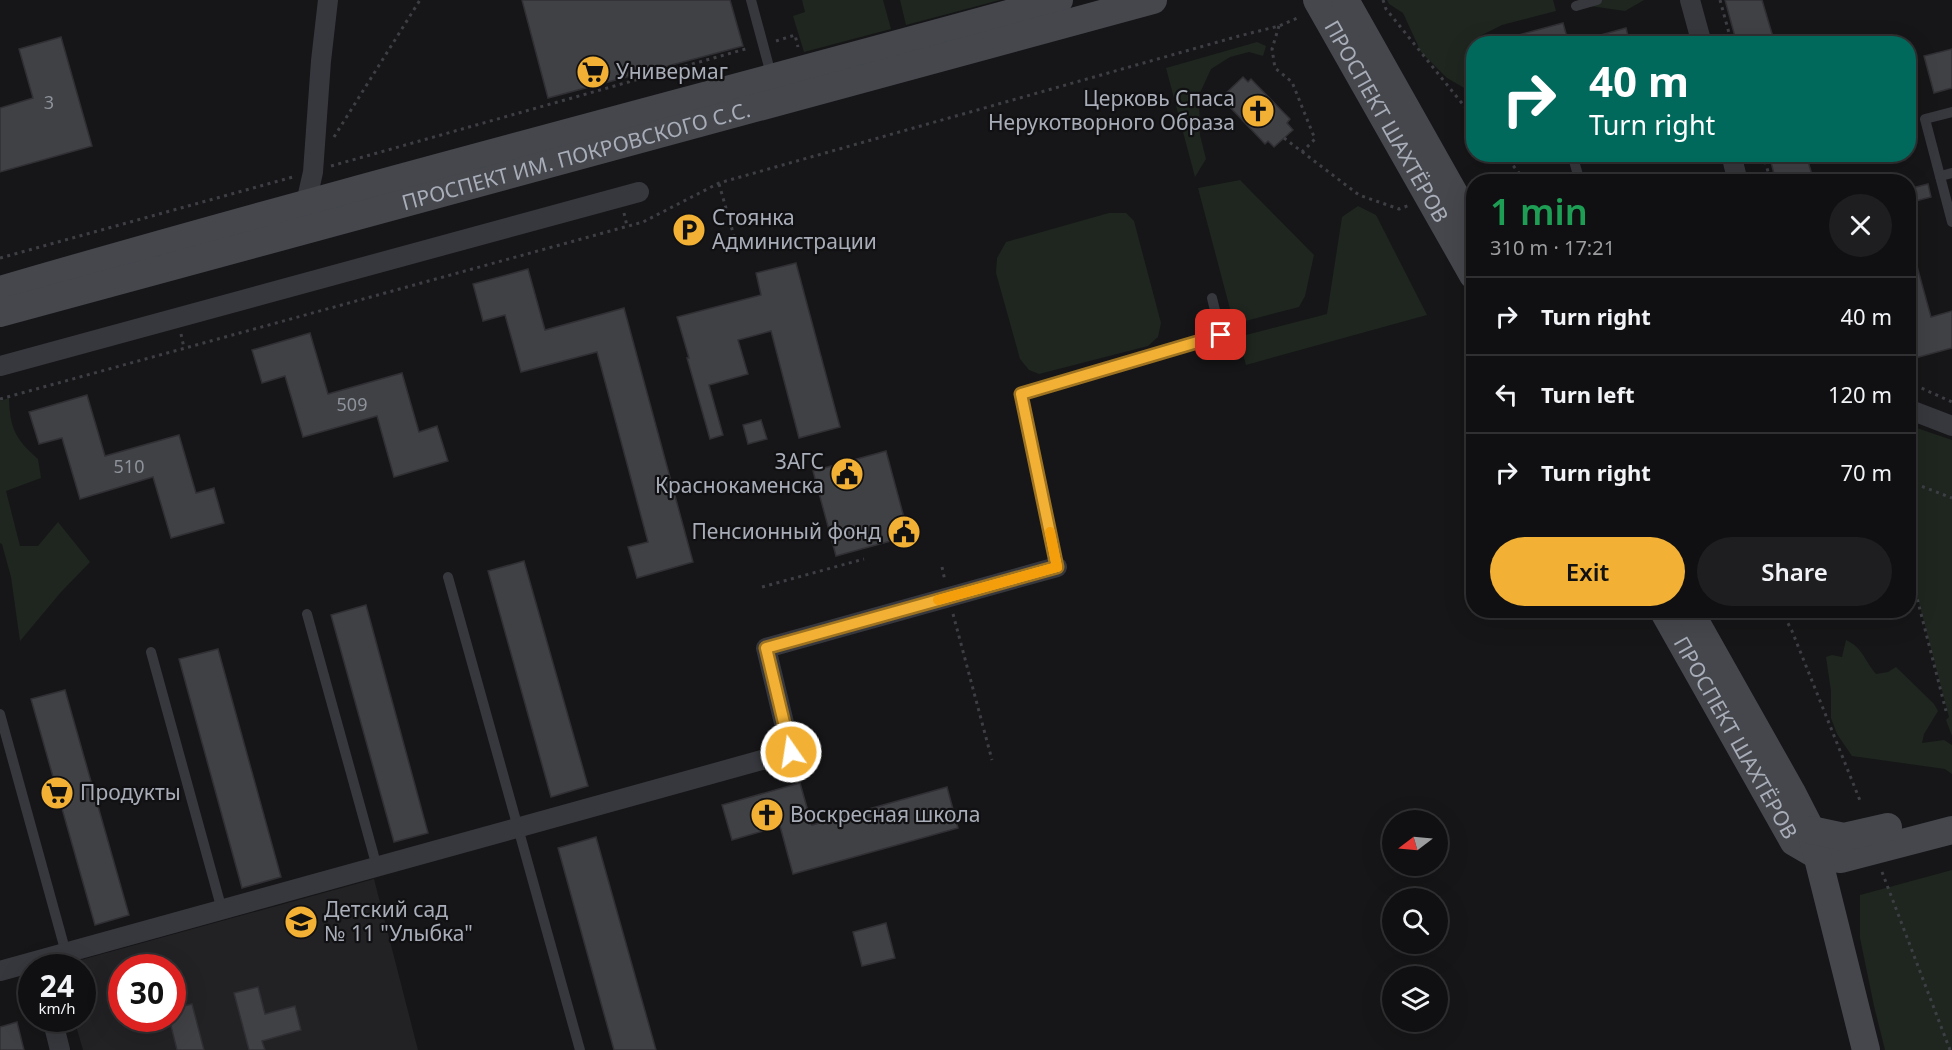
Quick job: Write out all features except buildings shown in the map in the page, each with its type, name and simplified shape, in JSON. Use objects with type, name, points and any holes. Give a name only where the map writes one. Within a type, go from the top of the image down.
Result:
[{"type":"main road","name":"ПРОСПЕКТ ИМ. ПОКРОВСКОГО С.С.","points":[[0,291],[307,202],[1059,0]]},
{"type":"main road","name":"ПРОСПЕКТ ИМ. ПОКРОВСКОГО С.С.","points":[[0,313],[1153,0]]},
{"type":"main road","name":"ПРОСПЕКТ ШАХТЁРОВ","points":[[1346,0],[1466,214]]},
{"type":"main road","name":"ПРОСПЕКТ ШАХТЁРОВ","points":[[1311,7],[1466,263]]},
{"type":"main road","name":"ПРОСПЕКТ ШАХТЁРОВ","points":[[1668,618],[1794,842],[1814,843],[1785,781],[1693,618]]},
{"type":"main road","points":[[1814,843],[1952,810]]},
{"type":"main road","points":[[1814,843],[1841,859],[1952,830]]},
{"type":"main road","points":[[1814,843],[1866,1050]]},
{"type":"street","points":[[298,232],[313,172],[328,0]]},
{"type":"street","points":[[1690,0],[1700,36]]},
{"type":"street","points":[[0,366],[639,192]]},
{"type":"street","points":[[1916,412],[1952,426]]},
{"type":"street","points":[[66,953],[791,752],[766,648],[1057,567]]},
{"type":"street","points":[[0,971],[18,968]]},
{"type":"street","points":[[56,1032],[60,1050]]},
{"type":"lane","points":[[751,0],[772,78]]},
{"type":"lane","points":[[1576,6],[1597,0]]},
{"type":"lane","points":[[1952,112],[1925,119],[1952,222]]},
{"type":"lane","points":[[1940,176],[1952,173]]},
{"type":"lane","points":[[1057,567],[1021,394],[1221,335],[1212,298]]},
{"type":"lane","points":[[448,576],[580,1050]]},
{"type":"lane","points":[[307,614],[377,867]]},
{"type":"lane","points":[[151,652],[222,910]]},
{"type":"lane","points":[[0,714],[66,953]]},
{"type":"path","points":[[330,144],[420,0]]},
{"type":"path","points":[[1383,0],[1386,9],[1466,108]]},
{"type":"path","points":[[1720,0],[1730,36]]},
{"type":"path","points":[[0,399],[643,222],[719,183],[1279,26],[1311,7]]},
{"type":"path","points":[[1279,26],[1272,49],[1275,68],[1292,82],[1315,139],[1302,152]]},
{"type":"path","points":[[0,258],[795,35],[801,57]]},
{"type":"path","points":[[1284,138],[1359,195],[1399,209],[1415,203]]},
{"type":"path","points":[[1510,162],[1520,174]]},
{"type":"path","points":[[719,183],[734,236],[737,235]]},
{"type":"path","points":[[1916,386],[1952,402]]},
{"type":"path","points":[[1916,484],[1952,498]]},
{"type":"path","points":[[762,588],[864,559]]},
{"type":"path","points":[[942,567],[992,760]]},
{"type":"path","points":[[1916,594],[1946,711]]},
{"type":"path","points":[[1785,618],[1862,803]]},
{"type":"path","points":[[1880,867],[1950,1050]]},
{"type":"shaded area","points":[[802,0],[883,0],[891,29],[804,52],[793,16],[805,12]]},
{"type":"shaded area","points":[[900,0],[1000,0],[906,25]]},
{"type":"shaded area","points":[[1387,0],[1553,0],[1556,11],[1502,25],[1480,36],[1466,36],[1466,89],[1447,78],[1421,52],[1403,13],[1389,4]]},
{"type":"shaded area","points":[[1578,0],[1644,0],[1625,11],[1590,6]]},
{"type":"shaded area","points":[[1257,42],[1266,46],[1263,56],[1249,52],[1230,57],[1211,69],[1199,95],[1200,135],[1206,159],[1195,177],[1166,68]]},
{"type":"shaded area","points":[[1240,180],[1314,255],[1305,296],[1299,307],[1234,324],[1198,188]]},
{"type":"shaded area","points":[[1358,206],[1376,215],[1427,315],[1246,365],[1238,337],[1327,314],[1342,217]]},
{"type":"shaded area","points":[[1109,213],[1126,213],[1134,221],[1161,323],[1158,337],[1148,346],[1039,374],[1029,370],[1020,359],[996,273],[997,258],[1006,242]]},
{"type":"shaded area","points":[[9,398],[15,432],[38,459],[41,478],[6,491],[20,546],[38,546],[58,522],[90,562],[61,592],[20,641],[11,577],[0,543],[0,401]]},
{"type":"shaded area","points":[[1916,428],[1952,440],[1952,736],[1946,720],[1949,717],[1916,591]]},
{"type":"shaded area","points":[[1846,640],[1860,650],[1876,674],[1888,672],[1896,667],[1934,704],[1938,711],[1924,734],[1922,743],[1944,740],[1952,745],[1952,774],[1945,769],[1852,756],[1837,734],[1831,718],[1831,691],[1826,657],[1832,655],[1842,657]]},
{"type":"shaded area","points":[[1952,870],[1952,1050],[1885,1050],[1860,938],[1860,895]]},
{"type":"shaded area","name":"Детский сад № 11 \"Улыбка\"","points":[[374,879],[418,1050],[83,1050],[78,1032],[96,1032],[96,956]]},
{"type":"slow traffic","points":[[938,600],[1057,567],[1050,532]]},
{"type":"place","name":"Универмаг","points":[[593,72]]},
{"type":"place","name":"Церковь Спаса Нерукотворного Образа","points":[[1258,111]]},
{"type":"place","name":"Стоянка Администрации","points":[[689,230]]},
{"type":"place","name":"ЗАГС Краснокаменска","points":[[847,474]]},
{"type":"place","name":"Пенсионный фонд","points":[[904,532]]},
{"type":"place","name":"Продукты","points":[[57,793]]},
{"type":"place","name":"Воскресная школа","points":[[767,815]]},
{"type":"place","name":"Детский сад № 11 \"Улыбка\"","points":[[301,922]]},
{"type":"route","points":[[791,752],[766,648],[1057,567],[1021,394],[1221,335]]}]
